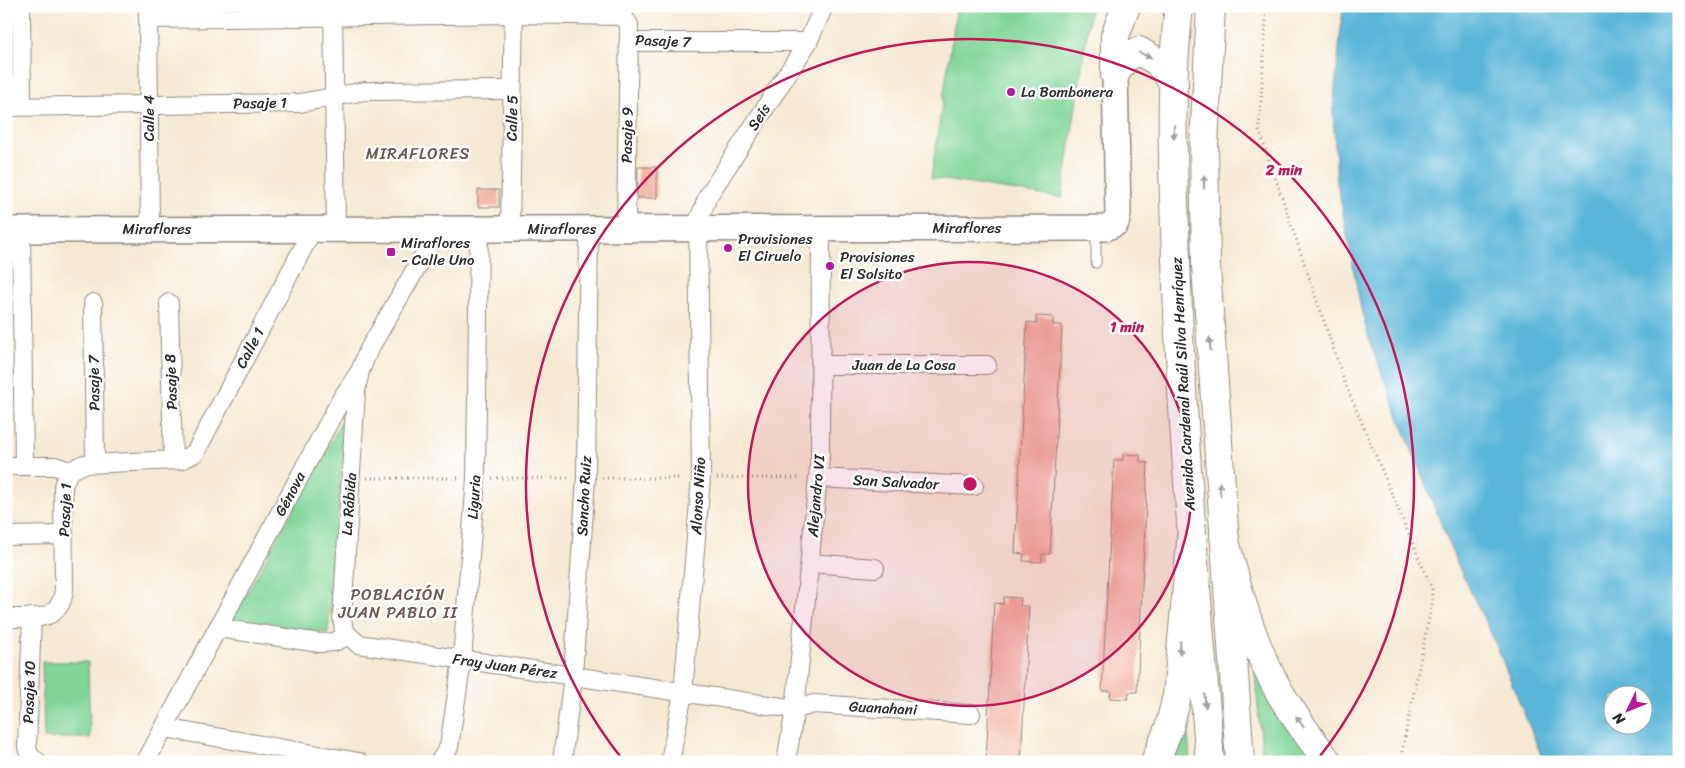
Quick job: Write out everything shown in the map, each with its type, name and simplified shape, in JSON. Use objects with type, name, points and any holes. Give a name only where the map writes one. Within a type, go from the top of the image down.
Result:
[{"type":"main road","points":[[1115,74],[1115,36],[1126,6]]},
{"type":"main road","name":"Avenida Cardenal Raúl Silva Henríquez","points":[[1179,6],[1174,83],[1177,296],[1192,530],[1210,762]]},
{"type":"main road","name":"Avenida Cardenal Raúl Silva Henríquez","points":[[1211,6],[1204,146],[1206,267],[1240,762]]},
{"type":"main road","points":[[1115,74],[1126,57],[1139,51],[1158,62],[1174,83]]},
{"type":"main road","points":[[1155,762],[1169,728],[1177,696],[1192,530]]},
{"type":"main road","points":[[1224,537],[1246,614],[1268,669],[1287,703],[1328,762]]},
{"type":"street","points":[[14,107],[14,30],[21,6]]},
{"type":"street","name":"Seis","points":[[697,229],[700,213],[708,196],[808,42],[824,6]]},
{"type":"street","name":"Pasaje 7","points":[[148,12],[514,10],[619,14],[628,22],[629,42],[808,42]]},
{"type":"street","name":"Calle 5","points":[[510,229],[514,10]]},
{"type":"street","points":[[324,229],[333,96],[333,11]]},
{"type":"street","name":"Calle 4","points":[[148,12],[150,229]]},
{"type":"street","name":"Pasaje 9","points":[[626,229],[629,42]]},
{"type":"street","points":[[1106,226],[1118,214],[1115,74]]},
{"type":"street","name":"Pasaje 1","points":[[14,107],[300,103],[365,91],[512,90]]},
{"type":"street","name":"Miraflores","points":[[14,230],[697,229],[1106,226]]},
{"type":"street","name":"Alejandro VI","points":[[786,762],[796,709],[818,478],[821,365],[821,228]]},
{"type":"street","name":"Calle 1","points":[[177,460],[191,456],[198,449],[324,229]]},
{"type":"street","name":"Génova","points":[[146,761],[342,398],[360,371],[368,351],[439,229]]},
{"type":"street","name":"Liguria","points":[[439,762],[449,747],[462,660],[476,478],[479,229]]},
{"type":"street","name":"Sancho Ruiz","points":[[562,762],[573,676],[586,478],[589,229]]},
{"type":"street","name":"Alonso Niño","points":[[670,762],[682,693],[701,478],[697,229]]},
{"type":"street","points":[[14,230],[15,465],[55,466],[69,471]]},
{"type":"street","name":"Pasaje 7","points":[[93,303],[95,463]]},
{"type":"street","name":"Pasaje 8","points":[[169,303],[177,460]]},
{"type":"street","name":"Juan de La Cosa","points":[[821,365],[986,365]]},
{"type":"street","name":"La Rábida","points":[[348,636],[342,624],[342,618],[356,391],[360,371]]},
{"type":"street","name":"Pasaje 1","points":[[6,618],[48,616],[55,612],[62,602],[64,589],[63,486],[69,471],[78,465],[95,463],[177,460]]},
{"type":"street","name":"San Salvador","points":[[818,478],[974,486]]},
{"type":"street","points":[[6,536],[64,535]]},
{"type":"street","points":[[810,563],[875,568]]},
{"type":"street","name":"Pasaje 10","points":[[32,618],[27,747],[30,757],[38,762]]},
{"type":"street","points":[[218,628],[320,643],[334,642],[348,636]]},
{"type":"street","name":"Fray Juan Pérez","points":[[348,636],[365,646],[796,709]]},
{"type":"street","name":"Guanahani","points":[[796,709],[814,704],[971,714]]},
{"type":"street","points":[[164,728],[359,762]]},
{"type":"lane","points":[[1096,263],[1106,226]]},
{"type":"path","points":[[1267,6],[1259,130],[1345,384],[1432,589],[1432,602],[1400,762]]},
{"type":"green space","name":"La Bombonera","points":[[957,6],[1091,6],[1062,198],[931,178]]},
{"type":"green space","points":[[346,414],[328,633],[231,622]]},
{"type":"green space","points":[[42,662],[88,662],[90,738],[44,738]]},
{"type":"green space","points":[[1254,663],[1314,762],[1263,762]]},
{"type":"green space","points":[[1183,717],[1187,718],[1190,762],[1168,762]]},
{"type":"water","points":[[1343,6],[1679,6],[1679,762],[1544,762],[1494,640],[1455,559],[1371,346],[1361,309],[1337,182],[1333,111]]},
{"type":"building","points":[[638,167],[657,167],[657,198],[637,198]]},
{"type":"building","points":[[478,190],[499,190],[499,207],[478,207]]},
{"type":"building","points":[[1036,316],[1053,317],[1053,325],[1062,325],[1050,554],[1042,554],[1042,562],[1023,561],[1024,554],[1015,553],[1027,322],[1036,323]]},
{"type":"building","points":[[1123,454],[1140,455],[1140,462],[1148,463],[1137,692],[1129,692],[1128,699],[1110,698],[1111,691],[1102,691],[1114,460],[1123,460]]},
{"type":"building","points":[[1004,597],[1021,598],[1020,606],[1029,606],[1021,762],[986,762],[994,603],[1003,604]]},
{"type":"place","name":"La Bombonera","points":[[1011,92]]},
{"type":"place","name":"Provisiones El Ciruelo","points":[[728,248]]},
{"type":"place","name":"Miraflores - Calle Uno","points":[[391,252]]},
{"type":"place","name":"Provisiones El Solsito","points":[[830,266]]},
{"type":"district","name":"MIRAFLORES","points":[[418,153]]},
{"type":"district","name":"POBLACIÓN JUAN PABLO II","points":[[398,603]]}]
